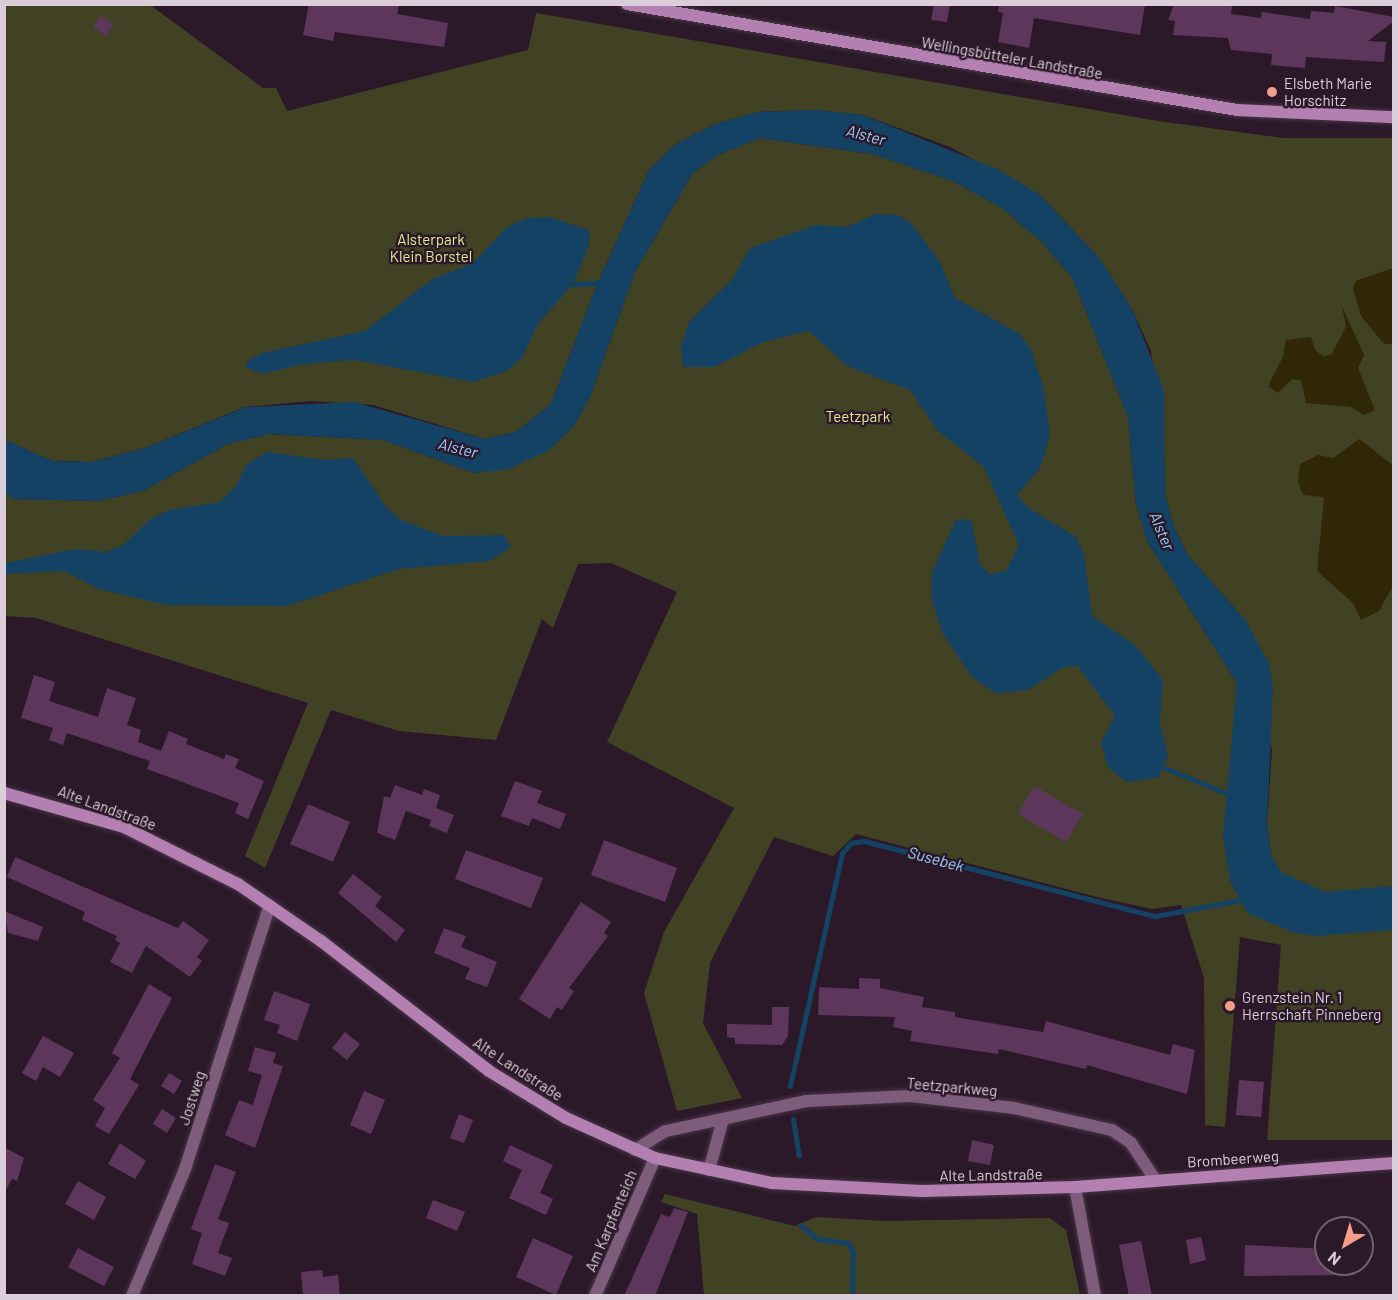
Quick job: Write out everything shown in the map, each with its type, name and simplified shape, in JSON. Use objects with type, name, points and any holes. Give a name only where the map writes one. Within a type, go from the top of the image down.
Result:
[{"type":"main road","name":"Wellingsbütteler Landstraße","points":[[627,4],[1238,110],[1394,117]]},
{"type":"main road","name":"Alte Landstraße","points":[[4,793],[124,827],[183,854],[270,905],[489,1071],[566,1118],[655,1158],[709,1170],[818,1188],[1075,1187]]},
{"type":"main road","name":"Brombeerweg","points":[[1075,1187],[1154,1178],[1394,1163]]},
{"type":"street","name":"Jostweg","points":[[132,1296],[187,1162],[270,905]]},
{"type":"street","name":"Teetzparkweg","points":[[635,1150],[666,1131],[806,1101],[911,1096],[1014,1108],[1122,1135],[1142,1155],[1154,1178]]},
{"type":"street","points":[[709,1170],[723,1119]]},
{"type":"street","name":"Am Karpfenteich","points":[[595,1296],[655,1158]]},
{"type":"street","points":[[1075,1187],[1095,1296]]},
{"type":"green space","points":[[5,5],[150,5],[263,88],[276,88],[287,111],[528,50],[536,13],[1158,121],[1283,138],[1393,138],[1393,1140],[1267,1140],[1281,945],[1240,937],[1225,1127],[1205,1125],[1204,978],[1181,905],[1152,909],[1097,897],[856,834],[833,856],[774,837],[710,963],[703,1023],[742,1098],[677,1111],[644,993],[664,932],[734,808],[607,742],[677,592],[611,563],[578,564],[553,628],[542,619],[496,740],[399,731],[331,710],[265,868],[245,856],[308,703],[36,618],[5,616],[5,491],[12,499],[98,501],[143,491],[228,444],[268,434],[383,440],[474,473],[548,451],[574,426],[590,397],[635,272],[692,174],[716,156],[760,138],[872,154],[953,181],[1002,208],[1042,242],[1073,279],[1128,417],[1136,503],[1147,541],[1237,683],[1230,880],[1241,901],[1271,855],[1267,823],[1272,751],[1246,621],[1187,554],[1173,524],[1165,494],[1151,351],[1132,309],[1100,259],[1040,195],[950,147],[863,115],[817,110],[757,112],[713,125],[676,144],[649,170],[598,282],[551,404],[516,432],[485,439],[373,405],[311,401],[245,407],[142,449],[91,462],[52,461],[5,440]]},
{"type":"green space","points":[[665,1194],[795,1226],[816,1217],[884,1221],[1050,1218],[1066,1230],[1080,1295],[704,1295],[697,1214],[661,1202]]},
{"type":"sand","points":[[1393,268],[1393,344],[1384,344],[1361,316],[1353,288],[1356,281]]},
{"type":"sand","points":[[1342,306],[1364,355],[1358,368],[1375,410],[1364,415],[1351,407],[1306,403],[1301,380],[1292,379],[1278,393],[1268,386],[1283,357],[1286,340],[1311,337],[1315,350],[1323,356],[1331,355],[1346,327]]},
{"type":"sand","points":[[1359,439],[1394,466],[1393,586],[1379,611],[1361,620],[1353,603],[1317,571],[1324,497],[1303,495],[1298,481],[1300,464],[1318,455],[1333,458]]},
{"type":"water","name":"Alster","points":[[817,110],[863,115],[999,170],[1040,195],[1100,259],[1132,309],[1164,391],[1165,494],[1173,524],[1187,554],[1246,621],[1269,663],[1273,686],[1267,823],[1271,855],[1281,872],[1325,892],[1393,886],[1393,930],[1314,936],[1292,932],[1247,913],[1230,880],[1223,836],[1237,683],[1147,541],[1136,503],[1128,417],[1073,279],[1042,242],[1002,208],[953,181],[872,154],[760,138],[716,156],[692,174],[635,272],[590,397],[574,426],[548,451],[509,469],[474,473],[383,440],[268,434],[228,444],[143,491],[98,501],[12,499],[5,491],[5,440],[52,461],[91,462],[142,449],[246,407],[354,402],[485,439],[516,432],[551,404],[598,282],[649,170],[676,144],[713,125],[757,112]]},
{"type":"water","points":[[876,214],[897,215],[911,223],[940,262],[955,298],[1020,334],[1031,350],[1043,386],[1050,436],[1040,468],[1017,495],[1030,509],[1076,537],[1084,554],[1092,616],[1136,646],[1163,680],[1160,723],[1168,756],[1158,778],[1126,782],[1108,767],[1101,743],[1115,716],[1077,665],[1060,669],[1028,690],[996,693],[973,678],[943,634],[932,601],[932,572],[956,520],[971,519],[980,564],[989,574],[1006,571],[1019,545],[984,467],[937,430],[910,390],[847,366],[809,331],[764,342],[714,367],[683,367],[681,347],[689,322],[731,281],[750,248],[816,225],[847,227]]},
{"type":"water","points":[[549,217],[589,230],[589,245],[573,284],[538,324],[522,358],[507,371],[474,382],[354,360],[304,364],[262,374],[246,367],[248,360],[262,353],[365,331],[431,280],[473,263],[506,228],[527,218]]},
{"type":"water","points":[[267,452],[324,460],[353,458],[387,508],[401,520],[443,536],[504,535],[511,547],[490,561],[399,569],[287,606],[166,605],[99,589],[64,571],[5,574],[5,563],[76,549],[104,552],[122,546],[152,518],[170,510],[220,502],[236,486],[247,464]]},
{"type":"building","points":[[309,4],[399,4],[397,14],[448,23],[444,47],[335,32],[333,41],[303,35]]},
{"type":"building","points":[[934,4],[950,4],[947,22],[931,20]]},
{"type":"building","points":[[999,4],[1145,4],[1140,35],[1034,18],[1029,48],[998,42],[1003,13],[998,12]]},
{"type":"building","points":[[1174,4],[1232,4],[1231,14],[1261,18],[1262,12],[1310,19],[1311,11],[1334,13],[1335,6],[1394,17],[1394,21],[1368,41],[1386,42],[1384,62],[1306,57],[1305,68],[1271,65],[1272,54],[1231,50],[1228,38],[1173,35],[1175,21],[1168,20]]},
{"type":"building","points":[[100,16],[114,25],[106,36],[93,27]]},
{"type":"building","points":[[34,675],[55,682],[49,701],[98,717],[107,688],[136,698],[127,725],[141,730],[138,742],[161,751],[169,731],[188,739],[186,744],[224,759],[226,754],[239,759],[235,768],[264,781],[248,819],[235,813],[239,803],[147,769],[150,761],[67,733],[63,745],[49,740],[53,728],[21,718]]},
{"type":"building","points":[[515,781],[542,791],[537,803],[566,814],[560,829],[532,818],[529,826],[501,816]]},
{"type":"building","points":[[395,785],[422,795],[424,789],[440,795],[436,808],[454,815],[447,833],[429,826],[431,820],[406,811],[395,840],[377,833],[384,796],[390,798]]},
{"type":"building","points":[[1034,786],[1083,814],[1066,842],[1018,814]]},
{"type":"building","points":[[308,804],[350,822],[333,862],[290,844]]},
{"type":"building","points":[[604,840],[677,868],[665,902],[591,875]]},
{"type":"building","points":[[466,850],[543,878],[531,908],[455,879]]},
{"type":"building","points":[[15,857],[178,928],[183,921],[209,940],[197,957],[202,961],[190,977],[146,946],[132,973],[110,962],[120,943],[115,940],[117,936],[82,920],[85,912],[7,877]]},
{"type":"building","points":[[353,874],[382,897],[375,906],[405,930],[396,942],[338,893]]},
{"type":"building","points":[[581,902],[611,922],[604,933],[608,936],[569,988],[574,991],[562,1010],[557,1007],[550,1019],[519,999]]},
{"type":"building","points":[[4,911],[43,927],[38,941],[8,933]]},
{"type":"building","points":[[444,928],[466,936],[461,947],[497,962],[487,987],[465,979],[470,968],[434,953]]},
{"type":"building","points":[[859,978],[880,979],[880,988],[924,997],[922,1007],[955,1012],[955,1017],[1043,1032],[1046,1021],[1170,1055],[1173,1044],[1195,1050],[1187,1094],[1087,1065],[1086,1069],[999,1049],[998,1054],[910,1041],[912,1031],[893,1027],[895,1017],[818,1015],[819,987],[859,989]]},
{"type":"building","points":[[149,984],[172,998],[130,1079],[139,1085],[109,1134],[95,1126],[105,1108],[93,1100],[120,1058],[112,1053]]},
{"type":"building","points":[[274,991],[310,1004],[297,1041],[277,1033],[280,1025],[264,1020]]},
{"type":"building","points":[[772,1007],[789,1007],[788,1036],[782,1045],[735,1044],[735,1038],[727,1037],[727,1024],[772,1025]]},
{"type":"building","points":[[345,1032],[360,1044],[347,1060],[332,1048]]},
{"type":"building","points":[[43,1036],[74,1053],[60,1077],[43,1067],[36,1081],[22,1073]]},
{"type":"building","points":[[255,1047],[276,1053],[273,1063],[283,1066],[255,1148],[225,1135],[239,1100],[253,1105],[262,1075],[248,1071]]},
{"type":"building","points":[[169,1073],[182,1081],[174,1094],[161,1086]]},
{"type":"building","points":[[1239,1080],[1264,1082],[1261,1117],[1236,1115]]},
{"type":"building","points":[[364,1091],[385,1100],[371,1134],[350,1125]]},
{"type":"building","points":[[162,1109],[176,1118],[167,1133],[153,1124]]},
{"type":"building","points":[[459,1114],[473,1120],[464,1143],[450,1138]]},
{"type":"building","points":[[972,1140],[994,1145],[990,1165],[968,1161]]},
{"type":"building","points":[[120,1143],[146,1161],[135,1179],[108,1164]]},
{"type":"building","points":[[510,1145],[553,1165],[540,1193],[553,1199],[546,1215],[509,1198],[522,1170],[503,1161]]},
{"type":"building","points":[[4,1147],[24,1158],[17,1181],[12,1179],[4,1193]]},
{"type":"building","points":[[215,1164],[236,1172],[218,1219],[229,1223],[218,1253],[232,1258],[225,1276],[192,1264],[202,1233],[191,1229]]},
{"type":"building","points":[[78,1181],[106,1197],[94,1220],[65,1204]]},
{"type":"building","points":[[433,1200],[465,1212],[457,1231],[426,1218]]},
{"type":"building","points":[[674,1208],[688,1212],[655,1296],[624,1296],[661,1214],[670,1217]]},
{"type":"building","points":[[1201,1237],[1206,1260],[1190,1264],[1186,1240]]},
{"type":"building","points":[[533,1238],[573,1256],[556,1295],[516,1277]]},
{"type":"building","points":[[1141,1241],[1152,1296],[1129,1296],[1119,1245]]},
{"type":"building","points":[[1245,1245],[1314,1248],[1314,1275],[1244,1276]]},
{"type":"building","points":[[78,1248],[114,1267],[104,1286],[68,1267]]},
{"type":"building","points":[[322,1270],[323,1277],[338,1275],[340,1296],[303,1296],[301,1272]]},
{"type":"waterway","points":[[573,284],[603,283]]},
{"type":"waterway","points":[[1165,768],[1233,796]]},
{"type":"waterway","name":"Susebek","points":[[790,1086],[842,853],[851,843],[864,841],[1155,916],[1245,899]]},
{"type":"waterway","name":"Susebek","points":[[793,1119],[799,1156]]},
{"type":"waterway","name":"Susebek","points":[[800,1225],[817,1239],[848,1243],[853,1252],[852,1296]]},
{"type":"place","name":"Elsbeth Marie Horschitz","points":[[1272,92]]},
{"type":"place","name":"Grenzstein Nr. 1 Herrschaft Pinneberg","points":[[1230,1006]]},
{"type":"park label","name":"Alsterpark Klein Borstel","points":[[431,248]]},
{"type":"park label","name":"Teetzpark","points":[[858,417]]}]
